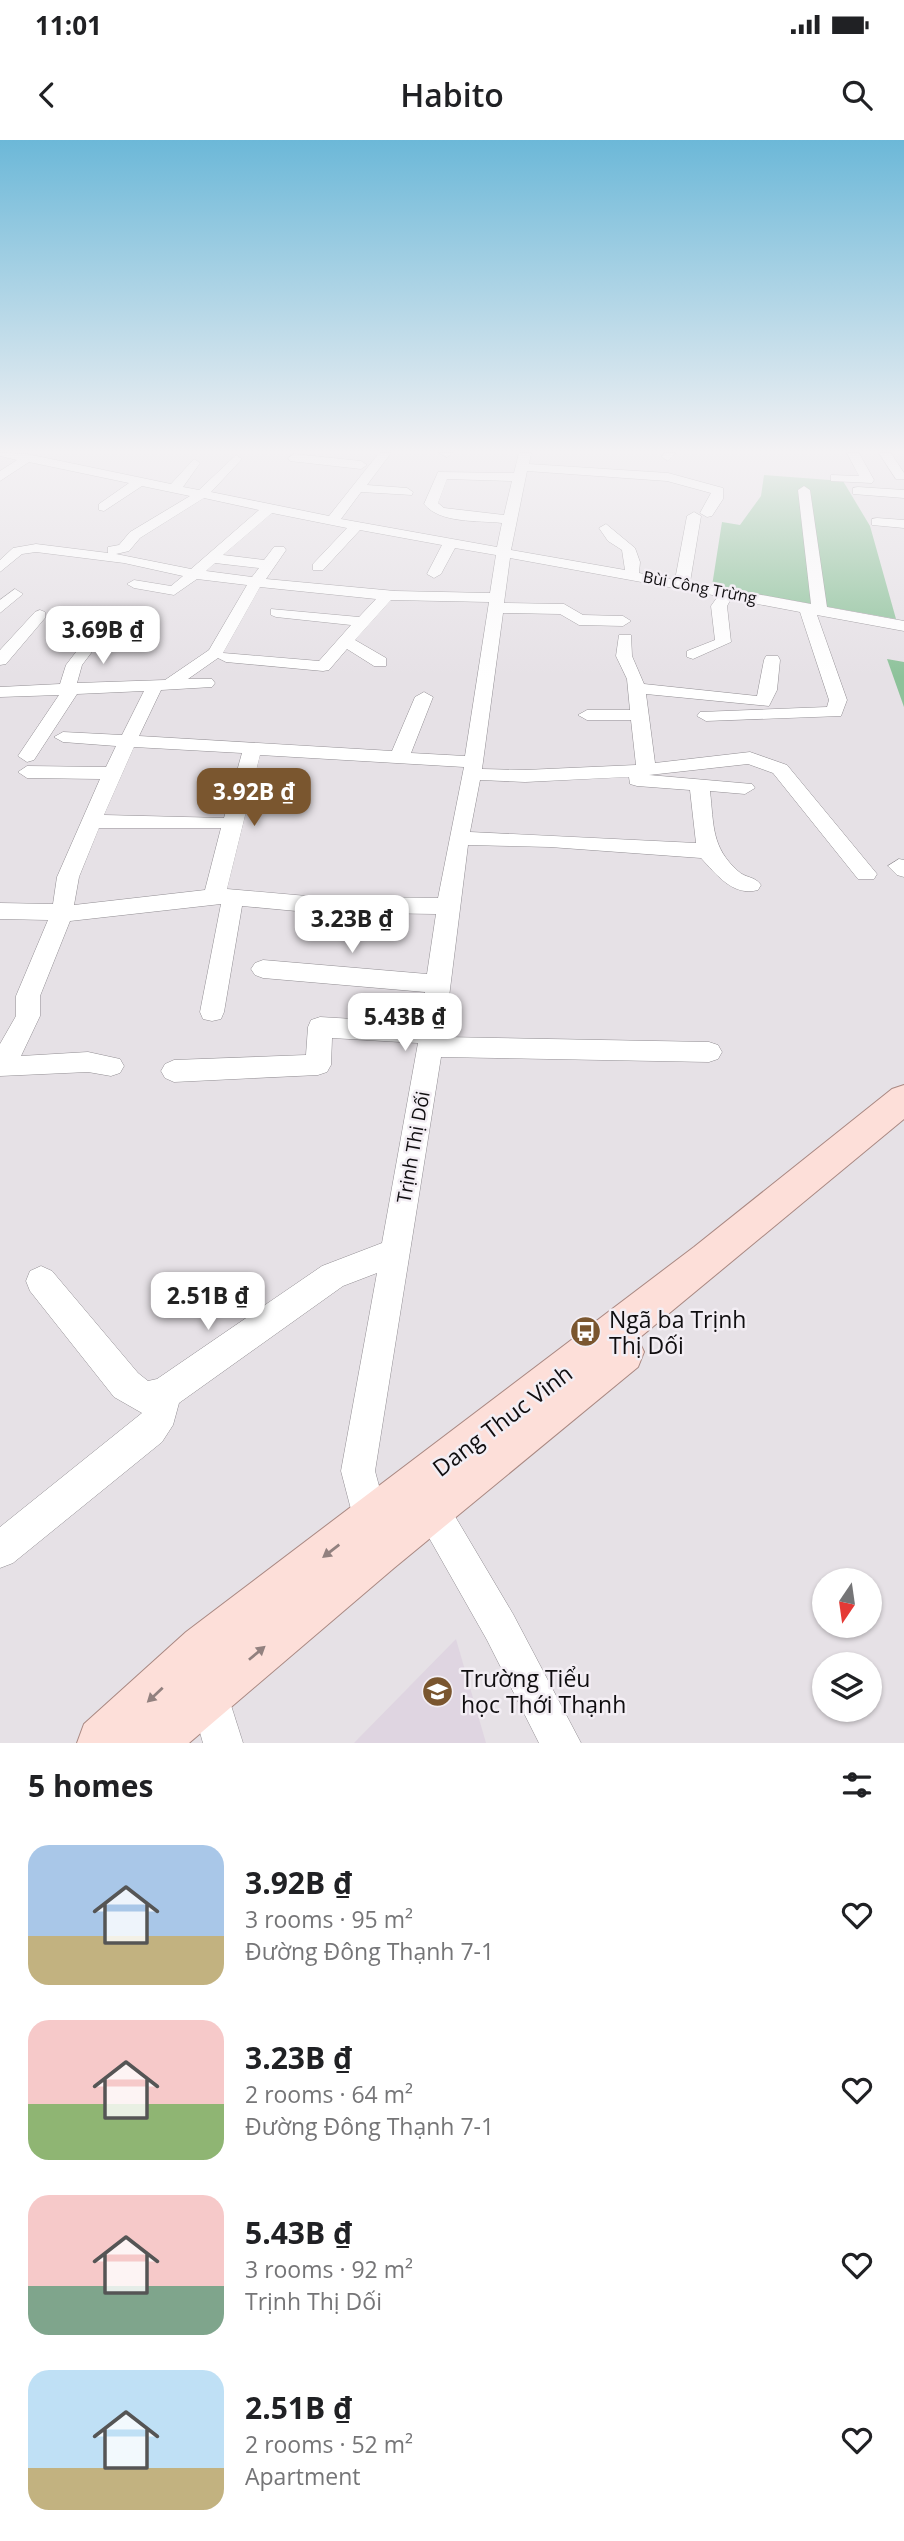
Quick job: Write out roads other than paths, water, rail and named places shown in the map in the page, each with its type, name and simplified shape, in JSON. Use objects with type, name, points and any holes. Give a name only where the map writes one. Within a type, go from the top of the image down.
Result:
[{"type":"main road","name":"Dang Thuc Vinh","points":[[148,1743],[209,1694],[374,1536],[904,1099]]},
{"type":"main road","name":"Dang Thuc Vinh","points":[[103,1743],[204,1650],[374,1536],[431,1508],[802,1210],[904,1119]]},
{"type":"street","points":[[113,550],[124,548],[135,535],[147,528]]},
{"type":"street","points":[[134,584],[174,591],[246,528]]},
{"type":"street","points":[[318,567],[354,528]]},
{"type":"street","name":"Bùi Công Trừng","points":[[373,528],[904,626]]},
{"type":"street","name":"Trịnh Thị Dối","points":[[374,1536],[358,1471],[430,1040],[508,528]]},
{"type":"street","points":[[606,528],[608,534],[630,550],[634,559],[632,574]]},
{"type":"street","points":[[682,583],[696,528]]},
{"type":"street","points":[[706,716],[835,712],[838,700],[814,609],[807,528]]},
{"type":"street","points":[[434,574],[451,541]]},
{"type":"street","points":[[0,568],[18,551],[36,548],[124,559],[196,574],[256,582],[387,596],[564,609],[576,619],[624,630],[624,656],[635,679],[646,768]]},
{"type":"street","points":[[111,1066],[88,1062],[2,1073],[10,1049],[28,1016],[28,996],[62,914],[68,877],[113,773],[164,683],[215,653],[256,582],[279,550]]},
{"type":"street","points":[[212,558],[268,565]]},
{"type":"street","points":[[693,654],[723,642],[719,606],[728,593]]},
{"type":"street","points":[[0,608],[15,594]]},
{"type":"street","points":[[226,657],[323,666],[387,596]]},
{"type":"street","points":[[276,612],[363,622]]},
{"type":"street","points":[[0,660],[40,615]]},
{"type":"street","points":[[111,615],[74,665],[70,687],[27,764],[113,773]]},
{"type":"street","points":[[345,642],[380,662]]},
{"type":"street","points":[[587,716],[637,703],[763,702],[768,690],[769,662],[772,660]]},
{"type":"street","points":[[0,692],[206,683]]},
{"type":"street","points":[[399,758],[424,697]]},
{"type":"street","points":[[637,703],[671,704]]},
{"type":"street","points":[[63,737],[399,758],[525,776],[614,773],[750,758],[776,766],[866,874]]},
{"type":"street","points":[[212,1012],[224,896],[252,750]]},
{"type":"street","points":[[614,773],[628,779],[745,788]]},
{"type":"street","points":[[699,784],[707,851],[733,879],[750,885]]},
{"type":"street","points":[[92,821],[217,823]]},
{"type":"street","points":[[459,838],[550,840],[707,851]]},
{"type":"street","points":[[0,911],[62,914],[224,896],[307,904],[449,906]]},
{"type":"street","points":[[263,969],[438,984]]},
{"type":"street","points":[[174,1071],[318,1065],[320,1027],[430,1040],[709,1052]]},
{"type":"street","points":[[41,1281],[127,1384],[145,1398],[164,1394],[333,1276],[395,1252]]},
{"type":"street","points":[[0,1550],[150,1430],[160,1413],[164,1394]]},
{"type":"street","points":[[431,1508],[500,1627],[561,1743]]},
{"type":"street","points":[[209,1694],[223,1743]]},
{"type":"place","name":"Ngã ba Trịnh Thị Dối","points":[[586,1332]]},
{"type":"place","name":"Trường Tiểu học Thới Thạnh","points":[[438,1691]]}]
